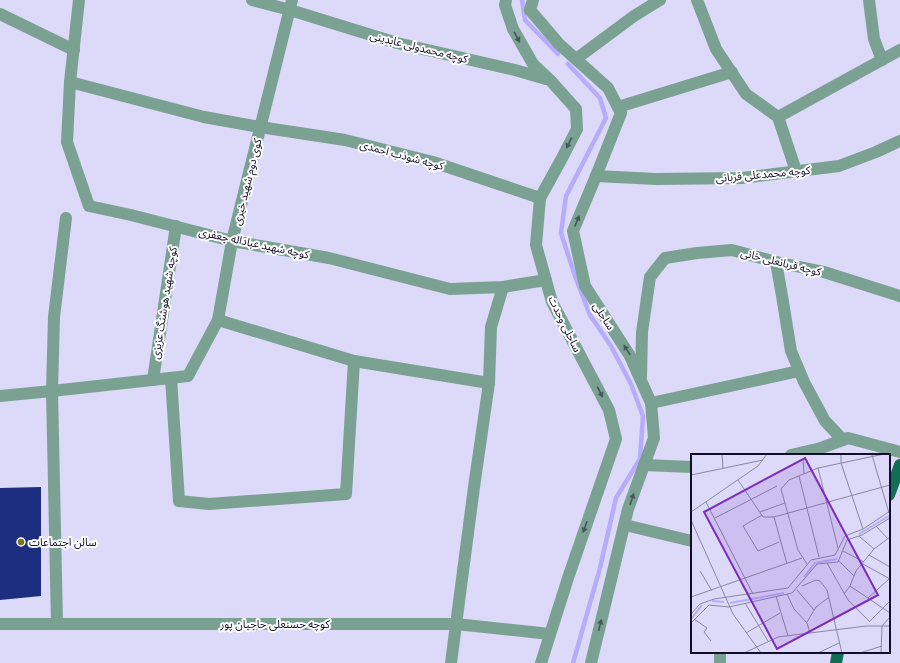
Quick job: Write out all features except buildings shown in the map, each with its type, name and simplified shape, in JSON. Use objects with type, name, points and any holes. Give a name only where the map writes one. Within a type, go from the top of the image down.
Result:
[{"type":"main road","points":[[890,492],[900,465]]},
{"type":"main road","points":[[836,663],[838,653]]},
{"type":"street","name":"کوچه شهید عباداله جعفری","points":[[79,0],[70,82],[67,142],[89,206],[176,226],[232,241],[329,258],[450,289],[503,287],[546,280]]},
{"type":"street","name":"کوچه محمدولی عابدینی","points":[[252,0],[291,5],[397,43],[515,70],[550,80]]},
{"type":"street","name":"ساحلی وحدت","points":[[506,0],[505,5],[513,29],[533,64],[550,80],[576,110],[577,129],[540,198],[536,245],[552,302],[609,410],[616,439],[568,578],[541,663]]},
{"type":"street","name":"ساحلی","points":[[532,0],[530,10],[559,44],[608,88],[622,114],[573,231],[585,286],[630,356],[651,403],[654,438],[628,509],[591,663]]},
{"type":"street","points":[[576,59],[634,16],[660,0]]},
{"type":"street","points":[[697,0],[716,49],[746,94],[778,117],[796,171]]},
{"type":"street","points":[[870,0],[874,39],[882,60]]},
{"type":"street","name":"کوی دوم شهید خیری","points":[[0,396],[188,376],[218,320],[232,241],[291,5]]},
{"type":"street","points":[[0,14],[74,50]]},
{"type":"street","points":[[778,117],[900,50]]},
{"type":"street","points":[[618,107],[732,72]]},
{"type":"street","points":[[70,82],[204,117],[260,127]]},
{"type":"street","name":"کوچه شوذب احمدی","points":[[260,127],[345,140],[433,162],[540,198]]},
{"type":"street","name":"کوچه محمدعلی قربانی","points":[[596,176],[656,179],[734,178],[796,171],[839,166],[900,141]]},
{"type":"street","points":[[57,624],[52,391],[54,317],[66,218]]},
{"type":"street","name":"کوچه شهید هوشنگ عزیزی","points":[[153,380],[176,226]]},
{"type":"street","name":"کوچه قربانعلی خانی","points":[[641,379],[642,332],[650,277],[665,258],[732,250],[776,262],[824,272],[900,296]]},
{"type":"street","points":[[776,262],[791,350],[804,382],[826,421],[843,440]]},
{"type":"street","points":[[451,663],[489,383],[491,326],[503,287]]},
{"type":"street","points":[[218,320],[354,361],[489,383]]},
{"type":"street","points":[[171,378],[179,501],[209,504],[346,494],[354,361]]},
{"type":"street","points":[[651,403],[799,371]]},
{"type":"street","points":[[795,454],[821,448],[848,438],[900,452]]},
{"type":"street","points":[[644,465],[691,467]]},
{"type":"street","points":[[625,525],[691,541]]},
{"type":"street","name":"کوچه حسنعلی حاجیان پور","points":[[0,624],[456,624],[550,634]]},
{"type":"waterway","points":[[522,0],[525,20],[558,54]]},
{"type":"waterway","points":[[568,64],[600,98],[606,118],[566,196],[561,233],[590,315],[611,346],[631,384],[643,416],[640,459],[616,498],[600,568],[573,663]]},
{"type":"place","name":"سالن اجتماعات","points":[[21,542]]}]
